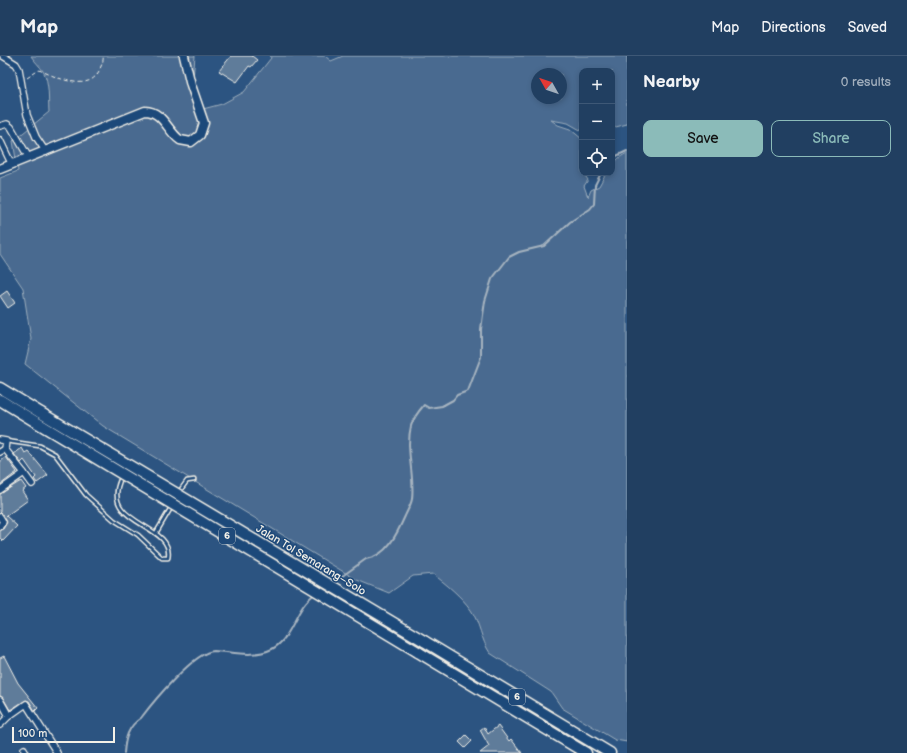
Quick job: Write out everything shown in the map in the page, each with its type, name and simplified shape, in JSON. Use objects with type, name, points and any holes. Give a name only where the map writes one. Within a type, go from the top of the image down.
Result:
[{"type":"highway","name":"Jalan Tol Semarang–Solo","points":[[0,388],[610,753]]},
{"type":"highway","name":"Jalan Tol Semarang–Solo","points":[[0,400],[586,753]]},
{"type":"street","points":[[3,56],[16,64],[19,69],[23,83],[27,115],[36,137],[46,152]]},
{"type":"street","points":[[0,169],[46,152],[145,111],[150,111],[158,116],[180,140],[191,142],[200,135],[204,123],[191,85],[184,56]]},
{"type":"street","points":[[0,126],[7,124],[11,126],[29,158]]},
{"type":"street","points":[[0,140],[12,165]]},
{"type":"street","points":[[3,441],[2,451],[24,473],[32,484]]},
{"type":"street","points":[[0,490],[24,473]]},
{"type":"street","points":[[0,518],[3,522],[0,526]]},
{"type":"street","points":[[0,700],[9,716]]},
{"type":"street","points":[[0,725],[9,716],[26,704],[57,753]]},
{"type":"lane","points":[[3,441],[40,446],[55,454],[86,495],[114,520],[138,535],[162,558],[168,558],[163,540],[156,533],[122,509],[116,497],[116,490],[120,480]]},
{"type":"lane","points":[[156,533],[182,486],[187,481],[194,480]]},
{"type":"path","points":[[23,83],[30,75],[39,70],[61,80],[75,82],[88,81],[98,73],[103,56]]},
{"type":"shaded area","points":[[31,56],[195,56],[192,91],[203,109],[222,104],[244,92],[271,58],[270,56],[325,56],[331,61],[343,56],[627,56],[627,124],[615,127],[615,68],[579,68],[579,129],[568,123],[551,120],[558,125],[570,129],[579,136],[579,176],[585,176],[588,180],[584,186],[588,197],[591,190],[599,186],[604,176],[615,176],[615,163],[627,153],[627,742],[615,740],[562,708],[551,692],[490,653],[484,643],[471,610],[458,595],[433,574],[413,576],[389,593],[357,580],[103,426],[25,364],[31,339],[23,288],[0,254],[0,178],[18,171],[13,141],[49,112],[47,81],[43,71]]},
{"type":"building","points":[[231,56],[252,56],[257,60],[251,67],[249,66],[237,82],[219,71]]},
{"type":"building","points":[[7,291],[15,303],[8,308],[0,296]]},
{"type":"building","points":[[22,448],[25,453],[28,451],[48,475],[37,483],[34,479],[36,477],[24,460],[21,463],[14,454]]},
{"type":"building","points":[[6,457],[17,472],[0,485],[0,462]]},
{"type":"building","points":[[21,481],[26,488],[22,491],[28,500],[6,516],[17,526],[3,541],[0,538],[0,530],[3,529],[7,522],[0,512],[0,494]]},
{"type":"building","points":[[4,656],[18,683],[38,708],[35,711],[29,701],[26,700],[10,710],[3,698],[0,696],[0,658]]},
{"type":"building","points":[[498,726],[509,741],[511,739],[522,753],[480,753],[489,746],[480,730],[484,727],[488,734]]},
{"type":"building","points":[[466,735],[472,741],[465,748],[459,742]]},
{"type":"waterway","points":[[615,157],[627,151]]},
{"type":"waterway","points":[[334,582],[366,559],[380,554],[395,537],[412,499],[413,490],[409,453],[409,435],[412,423],[424,405],[429,408],[442,406],[453,400],[457,395],[468,391],[481,357],[481,329],[485,301],[492,279],[509,257],[519,252],[544,246],[570,222],[590,209],[594,204],[595,185],[600,176]]},
{"type":"waterway","points":[[124,753],[126,738],[133,725],[141,718],[175,678],[196,659],[206,653],[214,651],[251,654],[265,652],[272,649],[285,638],[298,614],[308,600],[315,594]]}]
